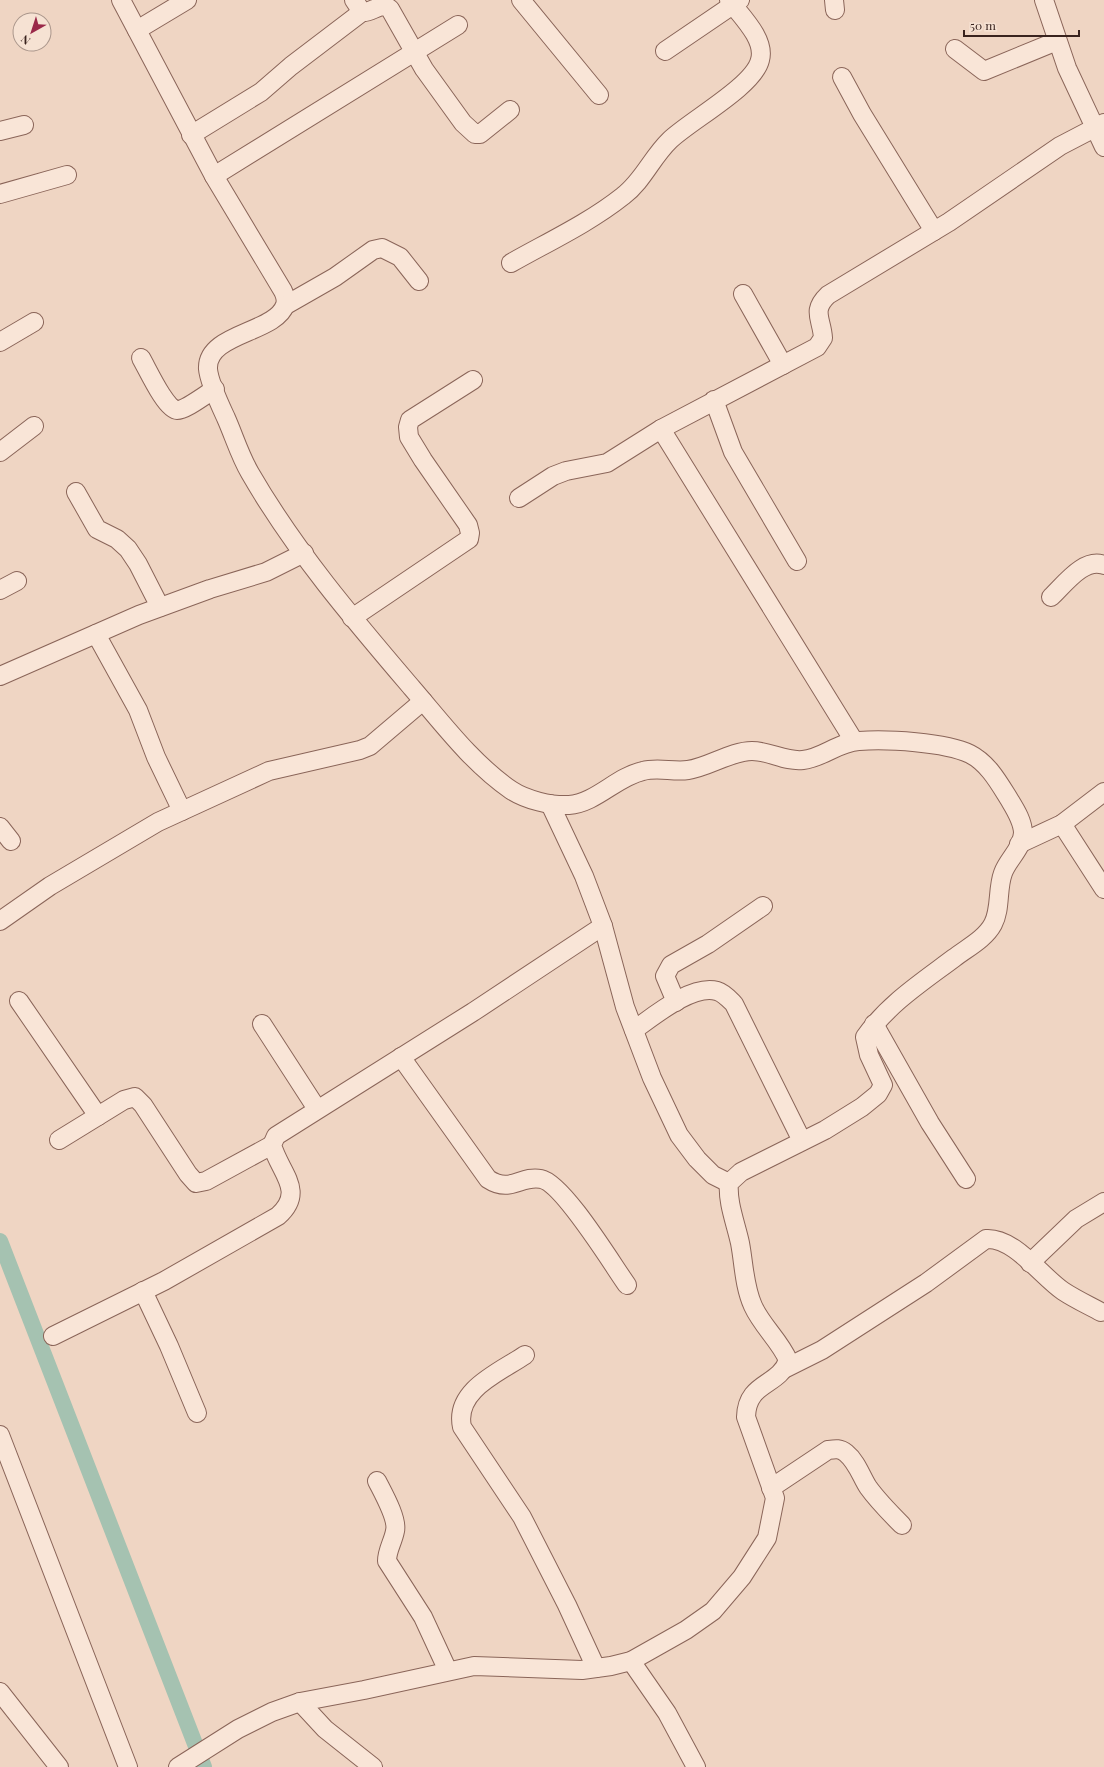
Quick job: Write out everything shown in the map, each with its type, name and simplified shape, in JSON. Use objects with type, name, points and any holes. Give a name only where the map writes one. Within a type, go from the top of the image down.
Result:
[{"type":"street","points":[[122,0],[191,135],[283,290],[286,298],[286,305]]},
{"type":"street","points":[[138,30],[187,0]]},
{"type":"street","points":[[520,0],[599,95]]},
{"type":"street","points":[[1044,0],[1066,68],[1100,125],[1104,147]]},
{"type":"street","points":[[511,263],[588,219],[623,196],[637,183],[669,141],[752,76],[761,59],[761,51],[747,21],[734,2],[666,51]]},
{"type":"street","points":[[191,135],[261,92],[358,6],[367,12],[386,6],[424,69],[462,123],[475,134],[487,130],[510,110]]},
{"type":"street","points":[[214,176],[458,25]]},
{"type":"street","points":[[955,49],[984,71],[1057,41]]},
{"type":"street","points":[[842,77],[862,114],[934,231]]},
{"type":"street","points":[[0,131],[24,125]]},
{"type":"street","points":[[519,498],[554,476],[566,471],[607,463],[661,429],[817,347],[823,338],[818,309],[821,302],[828,296],[934,231],[1060,146],[1100,125]]},
{"type":"street","points":[[0,194],[67,175]]},
{"type":"street","points":[[419,281],[400,257],[382,248],[374,250],[335,277],[286,305],[271,320],[244,332],[216,350],[210,356],[208,366],[215,389],[249,470],[304,553],[352,618],[463,748],[493,775],[515,793],[550,804],[572,805],[592,798],[625,778],[644,770],[686,771],[748,750],[767,753],[786,760],[800,761],[815,758],[835,747],[854,741],[884,740],[948,747],[972,755],[987,768],[1018,814],[1023,832],[1015,855],[1005,867],[1001,878],[997,915],[991,928],[978,940],[896,1001],[874,1024],[865,1037],[867,1050],[883,1085],[878,1094],[862,1107],[802,1142],[741,1172],[729,1183],[728,1192],[740,1244],[746,1285],[753,1306],[761,1320],[785,1352],[788,1360],[786,1368]]},
{"type":"street","points":[[743,294],[783,365]]},
{"type":"street","points":[[0,342],[34,322]]},
{"type":"street","points":[[141,358],[164,400],[173,409],[178,410],[215,389]]},
{"type":"street","points":[[352,618],[469,539],[470,533],[468,525],[423,460],[409,437],[408,427],[410,420],[474,380]]},
{"type":"street","points":[[714,400],[732,452],[797,561]]},
{"type":"street","points":[[0,452],[34,426]]},
{"type":"street","points":[[661,429],[854,741]]},
{"type":"street","points":[[76,492],[97,529],[117,539],[128,550],[138,564],[160,607]]},
{"type":"street","points":[[0,676],[160,607],[210,589],[266,572],[304,553]]},
{"type":"street","points":[[1051,597],[1083,567],[1098,563],[1104,565]]},
{"type":"street","points":[[0,590],[17,581]]},
{"type":"street","points":[[96,634],[138,710],[156,756],[182,811]]},
{"type":"street","points":[[0,921],[50,886],[158,822],[269,771],[365,748],[382,737],[423,701]]},
{"type":"street","points":[[1020,844],[1062,824],[1104,792]]},
{"type":"street","points":[[550,804],[584,876],[603,926],[625,1007],[652,1078],[679,1135],[698,1159],[714,1175],[729,1183]]},
{"type":"street","points":[[1062,824],[1104,889]]},
{"type":"street","points":[[676,1002],[664,976],[671,965],[708,944],[763,906]]},
{"type":"street","points":[[59,1140],[124,1100],[135,1097],[143,1106],[188,1174],[196,1183],[206,1181],[272,1145],[276,1136],[473,1012],[603,926]]},
{"type":"street","points":[[634,1030],[688,995],[708,990],[718,991],[734,1004],[802,1142]]},
{"type":"street","points":[[19,1001],[98,1116]]},
{"type":"street","points":[[262,1024],[317,1110]]},
{"type":"street","points":[[874,1024],[930,1123],[966,1179]]},
{"type":"street","points":[[401,1057],[488,1179],[496,1184],[505,1186],[539,1178],[555,1187],[579,1215],[627,1285]]},
{"type":"street","points":[[53,1336],[143,1291],[278,1216],[285,1210],[290,1202],[291,1187],[272,1145]]},
{"type":"street","points":[[1030,1263],[1076,1219],[1104,1202]]},
{"type":"street","points":[[178,1767],[212,1747],[238,1729],[272,1712],[300,1702],[364,1690],[474,1666],[582,1670],[596,1668],[631,1661],[686,1630],[713,1611],[742,1577],[767,1538],[775,1498],[746,1417],[746,1406],[754,1393],[786,1368],[822,1350],[926,1283],[986,1239],[994,1239],[1011,1246],[1063,1291],[1101,1312]]},
{"type":"street","points":[[143,1291],[169,1346],[197,1413]]},
{"type":"street","points":[[525,1355],[474,1388],[467,1398],[461,1412],[462,1427],[522,1517],[564,1599],[596,1668]]},
{"type":"street","points":[[0,1435],[3,1454],[128,1767]]},
{"type":"street","points":[[771,1488],[828,1450],[838,1449],[846,1453],[854,1461],[872,1492],[902,1525]]},
{"type":"street","points":[[377,1481],[391,1512],[396,1529],[387,1553],[387,1561],[423,1616],[448,1671]]},
{"type":"street","points":[[631,1661],[667,1713],[696,1767]]},
{"type":"street","points":[[0,1692],[59,1767]]},
{"type":"street","points":[[300,1702],[325,1729],[373,1767]]},
{"type":"waterway","points":[[0,1241],[204,1767]]}]
